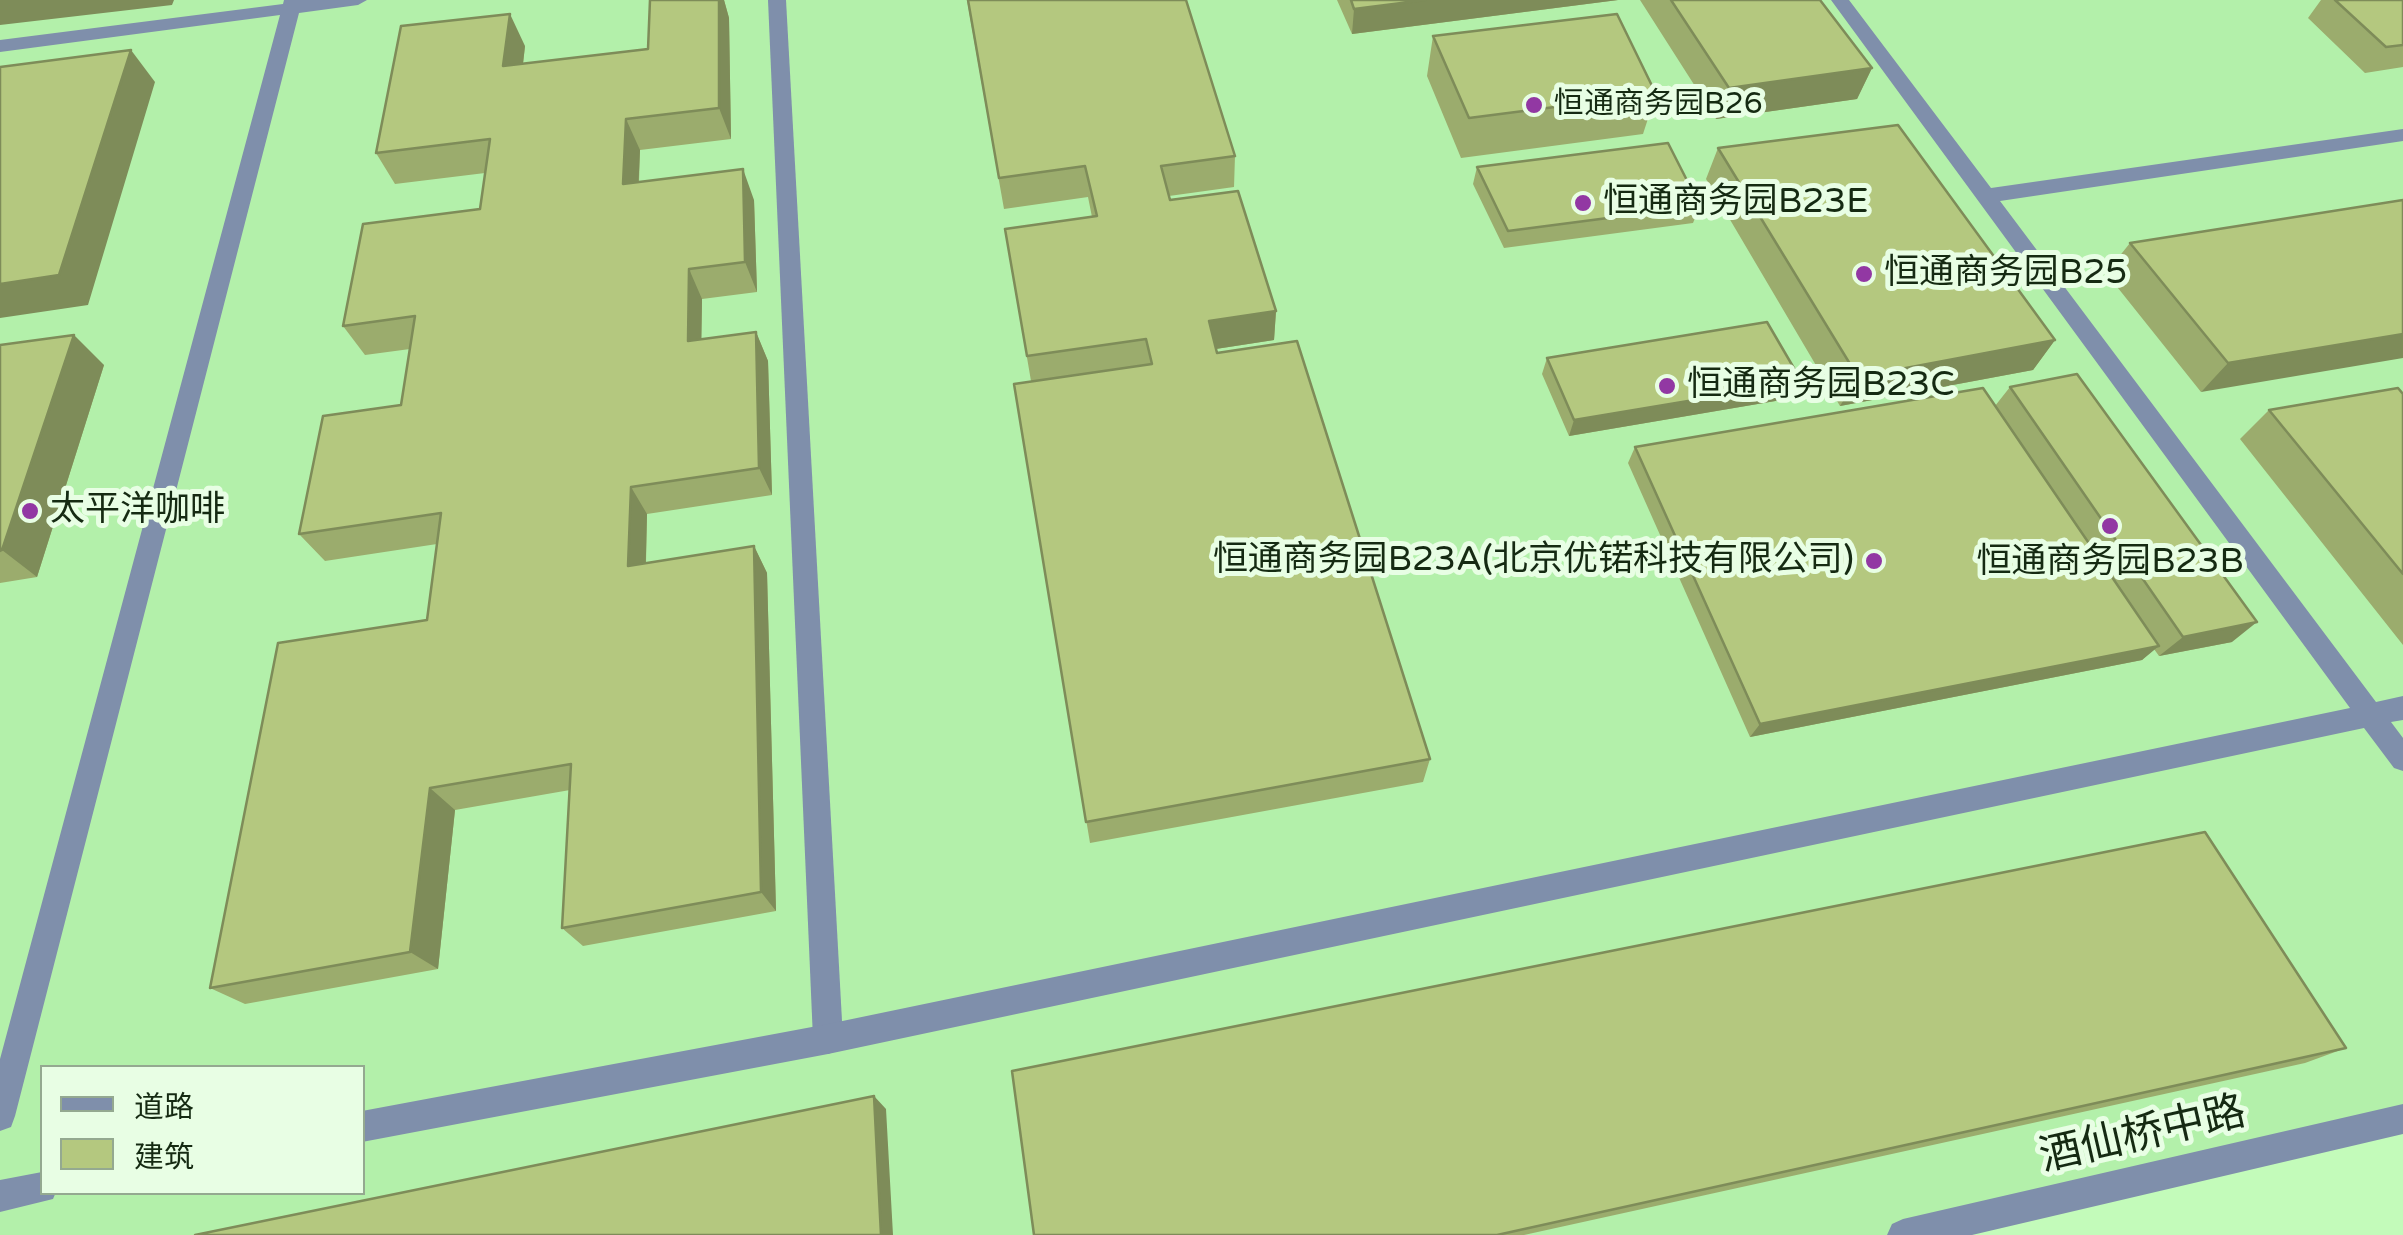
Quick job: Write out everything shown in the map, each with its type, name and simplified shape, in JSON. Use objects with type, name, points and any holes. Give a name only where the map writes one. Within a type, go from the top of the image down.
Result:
[{"type":"street","points":[[0,46],[292,5],[358,0]]},
{"type":"street","points":[[777,0],[828,1039]]},
{"type":"street","points":[[1840,0],[2403,759]]},
{"type":"street","points":[[0,1116],[292,5]]},
{"type":"street","points":[[1986,196],[2403,135]]},
{"type":"street","points":[[365,1126],[828,1039],[2403,708]]},
{"type":"street","name":"酒仙桥中路","points":[[1903,1235],[2403,1119]]},
{"type":"street","points":[[0,1196],[40,1188]]},
{"type":"shaded area","points":[[0,0],[2403,0],[2403,1121],[1919,1235],[0,1235]]},
{"type":"building","points":[[650,0],[719,0],[719,108],[626,119],[623,184],[743,169],[745,262],[689,269],[688,341],[756,332],[759,468],[631,487],[628,566],[754,546],[761,892],[562,928],[571,764],[430,788],[410,952],[210,988],[278,643],[427,620],[441,513],[299,534],[323,416],[401,405],[415,316],[343,326],[363,224],[480,209],[490,139],[376,153],[401,26],[510,14],[503,66],[648,49]]},
{"type":"building","points":[[968,0],[1186,0],[1235,156],[1161,166],[1170,200],[1238,191],[1276,311],[1209,321],[1217,353],[1297,341],[1430,759],[1086,822],[1014,384],[1152,364],[1146,339],[1027,356],[1005,229],[1097,216],[1085,166],[999,178]]},
{"type":"building","points":[[1351,0],[1425,0],[1354,9]]},
{"type":"building","points":[[1671,0],[1820,0],[1872,68],[1729,88]]},
{"type":"building","points":[[2335,0],[2403,0],[2403,45],[2386,47]]},
{"type":"building","points":[[1617,14],[1656,94],[1469,118],[1433,36]]},
{"type":"building","points":[[131,50],[59,275],[0,284],[0,67]]},
{"type":"building","name":"恒通商务园B25","points":[[1898,125],[2055,340],[1858,377],[1718,148]]},
{"type":"building","name":"恒通商务园B23E","points":[[1668,143],[1700,206],[1508,231],[1477,167]]},
{"type":"building","points":[[2403,200],[2403,334],[2228,363],[2130,243]]},
{"type":"building","name":"恒通商务园B23C","points":[[1767,322],[1802,382],[1574,420],[1547,358]]},
{"type":"building","points":[[74,335],[2,550],[0,551],[0,345]]},
{"type":"building","points":[[2077,374],[2257,622],[2183,637],[2010,387]]},
{"type":"building","name":"恒通商务园B23A(北京优锘科技有限公司)","points":[[1983,388],[2159,646],[1760,724],[1635,447]]},
{"type":"building","points":[[2398,388],[2403,394],[2403,574],[2269,410]]},
{"type":"building","points":[[2205,832],[2346,1048],[1497,1235],[1034,1235],[1012,1071]]},
{"type":"building","points":[[874,1096],[881,1235],[195,1235]]},
{"type":"place","name":"恒通商务园B26","points":[[1534,105]]},
{"type":"place","name":"恒通商务园B23E","points":[[1583,203]]},
{"type":"place","name":"恒通商务园B25","points":[[1864,274]]},
{"type":"place","name":"恒通商务园B23C","points":[[1667,386]]},
{"type":"place","name":"太平洋咖啡","points":[[30,511]]},
{"type":"place","name":"恒通商务园B23B","points":[[2110,526]]},
{"type":"place","name":"恒通商务园B23A(北京优锘科技有限公司)","points":[[1874,561]]}]
